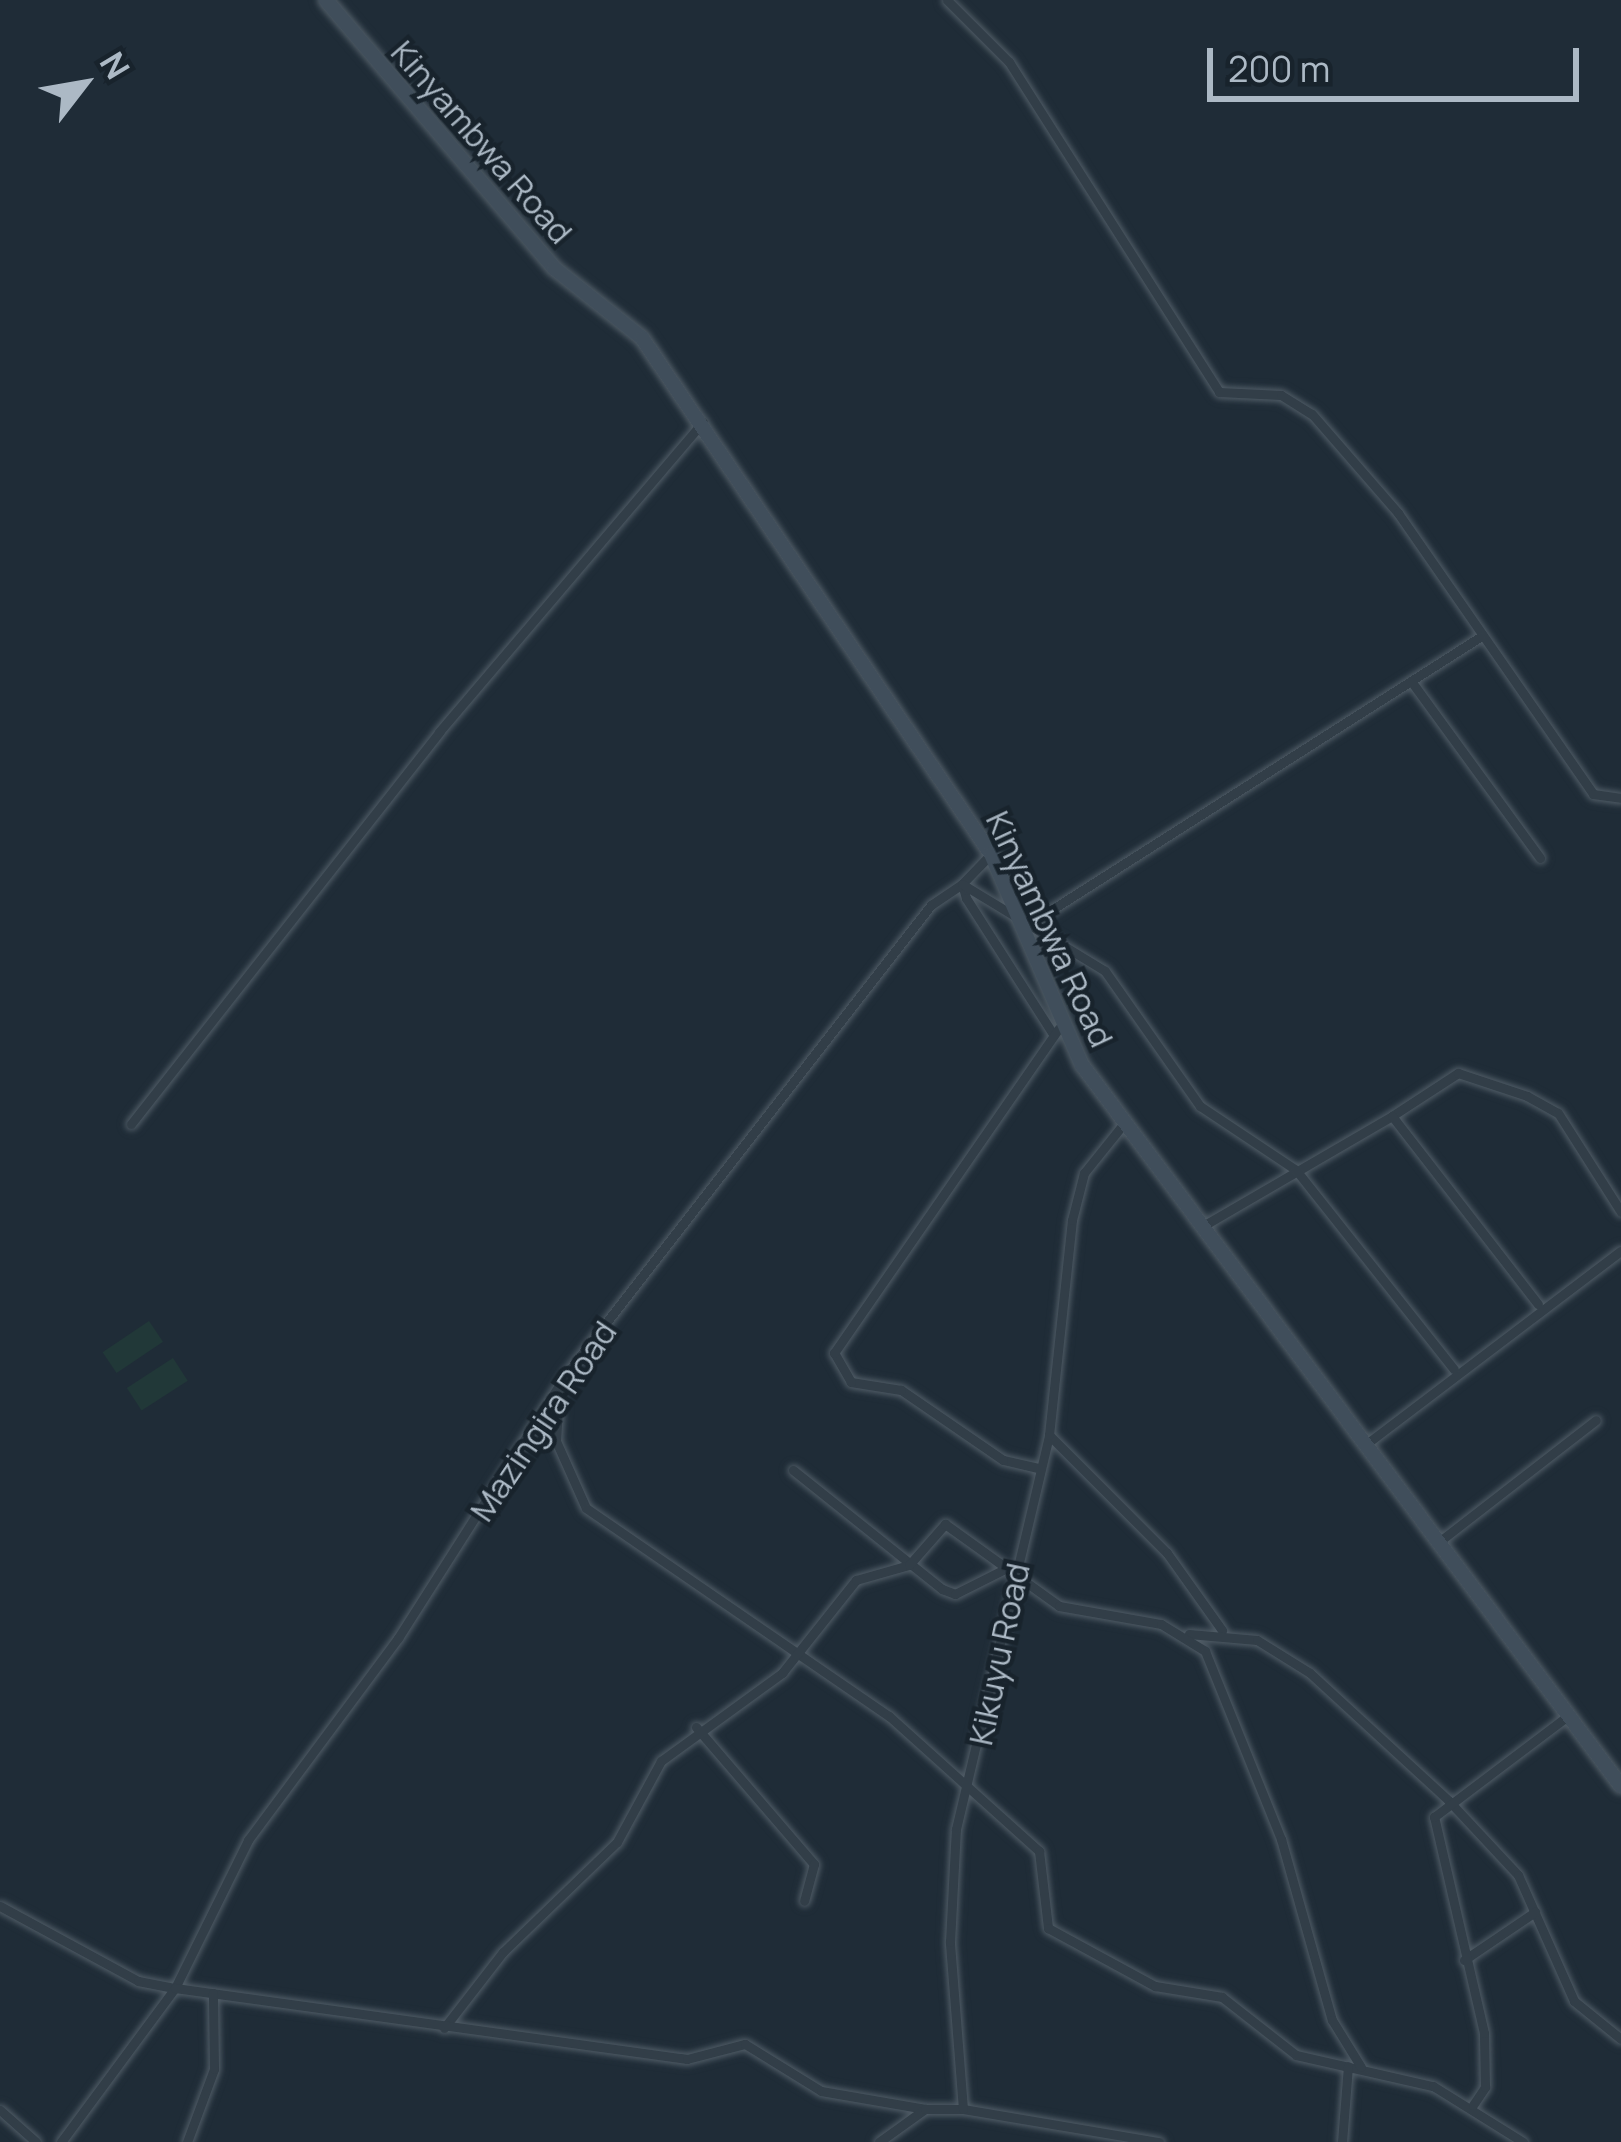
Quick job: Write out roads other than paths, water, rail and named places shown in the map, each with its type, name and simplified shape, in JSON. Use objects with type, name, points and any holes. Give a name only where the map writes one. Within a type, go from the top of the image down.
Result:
[{"type":"street","name":"Kinyambwa Road","points":[[326,0],[554,268],[642,338],[703,422],[991,854],[1018,916],[1056,1031],[1621,1786]]},
{"type":"street","points":[[947,0],[1009,62],[1219,392],[1281,394],[1312,414],[1397,513],[1593,794],[1621,798]]},
{"type":"street","points":[[130,1124],[439,732],[703,422]]},
{"type":"street","points":[[1034,921],[1480,638]]},
{"type":"street","points":[[1411,681],[1540,858]]},
{"type":"street","name":"Mazingira Road","points":[[62,2142],[176,1988],[248,1840],[398,1639],[559,1390],[758,1120],[828,1048],[931,904],[962,884],[991,854]]},
{"type":"street","points":[[962,884],[1034,921],[1105,971],[1206,1111],[1296,1170],[1454,1369]]},
{"type":"street","points":[[962,884],[1056,1031],[834,1353],[851,1382],[901,1390],[1003,1460],[1038,1468]]},
{"type":"street","points":[[1203,1226],[1458,1073],[1537,1100],[1565,1122],[1621,1212]]},
{"type":"street","points":[[1392,1116],[1538,1304]]},
{"type":"street","name":"Kikuyu Road","points":[[963,2109],[950,1942],[956,1829],[970,1798],[1038,1468],[1049,1436],[1076,1204],[1098,1148],[1125,1122]]},
{"type":"street","points":[[1365,1445],[1538,1304],[1621,1251]]},
{"type":"street","points":[[559,1390],[556,1441],[586,1508],[889,1716],[970,1798],[1046,1862],[1038,1911],[1048,1928],[1154,1987],[1222,1997],[1296,2055],[1361,2067],[1473,2104],[1523,2142]]},
{"type":"street","points":[[1440,1541],[1596,1420]]},
{"type":"street","points":[[1049,1436],[1167,1553],[1222,1630],[1310,1672],[1448,1801],[1518,1874],[1574,2001],[1621,2039]]},
{"type":"street","points":[[793,1470],[955,1594],[1003,1570]]},
{"type":"street","points":[[444,2028],[503,1952],[617,1842],[661,1761],[696,1727],[800,1651],[856,1580],[914,1559],[945,1524],[1016,1583],[1059,1606],[1189,1634],[1222,1630]]},
{"type":"street","points":[[1189,1634],[1216,1670],[1281,1839],[1332,2020],[1361,2067]]},
{"type":"street","points":[[1473,2104],[1485,2087],[1484,2032],[1434,1817],[1448,1801],[1569,1714]]},
{"type":"street","points":[[696,1727],[808,1853],[804,1901]]},
{"type":"street","points":[[0,1906],[138,1981],[444,2028],[600,2039],[687,2059],[745,2044],[821,2091],[1159,2142]]},
{"type":"street","points":[[1464,1960],[1535,1912]]},
{"type":"street","points":[[187,2142],[214,2069],[213,1993]]},
{"type":"street","points":[[1342,2142],[1348,2066]]},
{"type":"street","points":[[879,2142],[926,2109]]},
{"type":"street","points":[[0,2110],[36,2142]]}]
